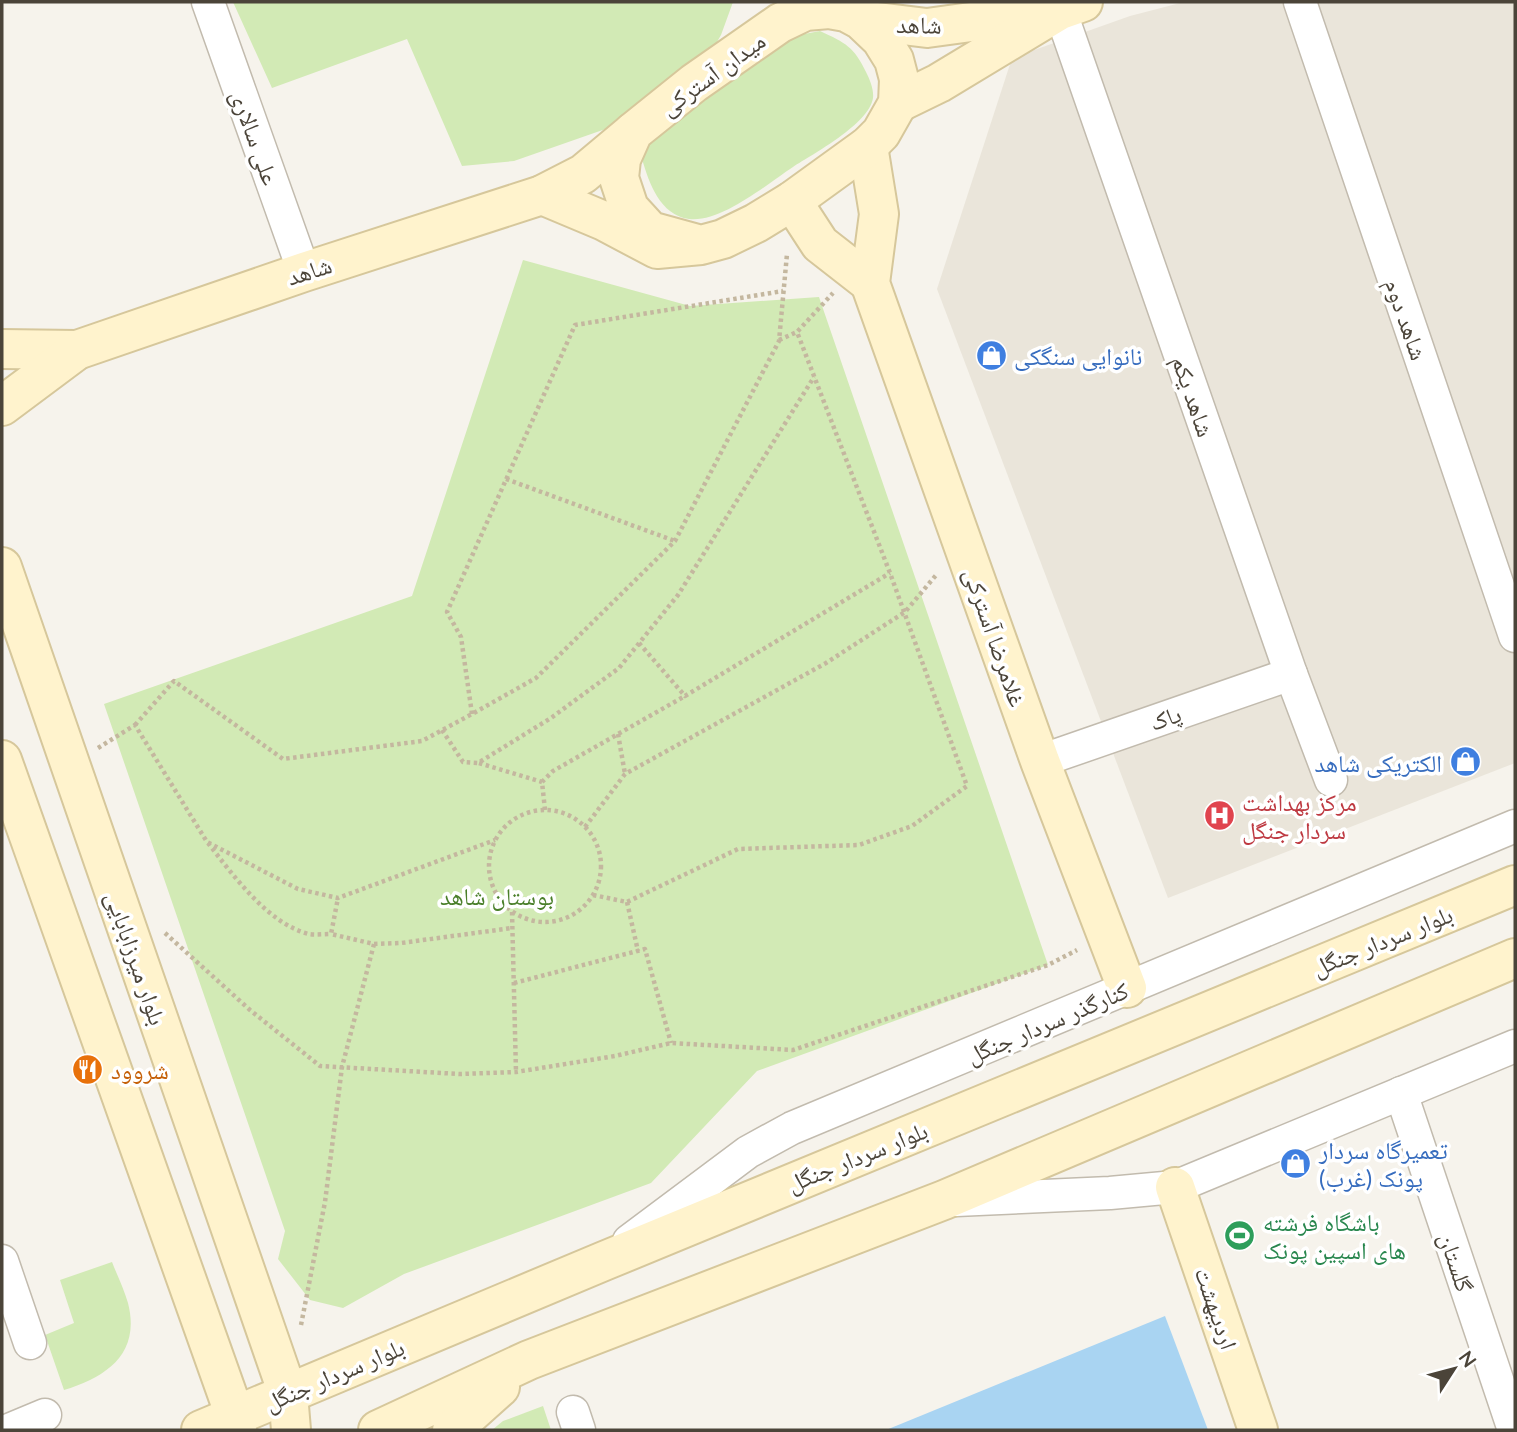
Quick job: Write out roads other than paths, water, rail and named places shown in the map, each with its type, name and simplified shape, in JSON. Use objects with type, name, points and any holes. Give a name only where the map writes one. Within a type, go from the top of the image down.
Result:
[{"type":"main road","name":"شاهد","points":[[838,10],[927,28],[1072,6]]},
{"type":"main road","name":"شاهد","points":[[898,103],[939,83],[1072,6]]},
{"type":"main road","name":"میدان آسترکی","points":[[701,245],[650,231],[629,208],[619,177],[621,159],[633,132],[694,83],[760,20],[805,11],[838,10]]},
{"type":"main road","points":[[542,195],[604,221],[657,249],[701,245],[734,234],[792,201],[868,146],[881,133],[898,103],[899,79],[894,60],[881,39],[838,10]]},
{"type":"main road","name":"شاهد","points":[[2,405],[77,350],[304,272],[542,195],[583,174],[633,132]]},
{"type":"main road","points":[[792,201],[820,244],[862,276],[878,214],[868,146]]},
{"type":"main road","name":"غلامرضا آسترکی","points":[[862,276],[963,543],[1040,761],[1127,988]]},
{"type":"main road","name":"شاهد","points":[[2,349],[77,350]]},
{"type":"main road","name":"بلوار میرزابابایی","points":[[2,567],[290,1412]]},
{"type":"main road","points":[[2,760],[236,1423]]},
{"type":"main road","name":"بلوار سردار جنگل","points":[[201,1430],[290,1412],[604,1261],[1515,885]]},
{"type":"main road","points":[[379,1430],[529,1360],[944,1200],[1515,958]]},
{"type":"main road","name":"اردیبهشت","points":[[1175,1186],[1258,1430]]},
{"type":"main road","points":[[452,1430],[529,1360]]},
{"type":"street","name":"علی سالاری","points":[[208,2],[304,272]]},
{"type":"street","name":"شاهد دوم","points":[[1300,2],[1508,591],[1515,636]]},
{"type":"street","name":"شاهد یکم","points":[[1072,6],[1291,674],[1331,780]]},
{"type":"street","name":"پاک","points":[[1040,761],[1291,674]]},
{"type":"street","name":"کنارگذر سردار جنگل","points":[[604,1261],[748,1152],[792,1128],[1515,826]]},
{"type":"street","points":[[944,1200],[1110,1193],[1175,1186],[1515,1046]]},
{"type":"street","name":"گلستان","points":[[1401,1093],[1514,1430]]},
{"type":"street","points":[[2,1261],[30,1343]]},
{"type":"street","points":[[9,1430],[45,1415]]},
{"type":"water","points":[[1165,1316],[1208,1430],[886,1430]]},
{"type":"place","name":"نانوایی سنگکی","points":[[991,355]]},
{"type":"place","name":"الکتریکی شاهد","points":[[1465,762]]},
{"type":"place","name":"مرکز بهداشت سردار جنگل","points":[[1219,815]]},
{"type":"place","name":"شروود","points":[[88,1069]]},
{"type":"place","name":"تعمیرگاه سردار پونک (غرب)","points":[[1296,1163]]},
{"type":"place","name":"باشگاه فرشته های اسپین پونک","points":[[1240,1235]]},
{"type":"park label","name":"بوستان شاهد","points":[[497,895]]}]
